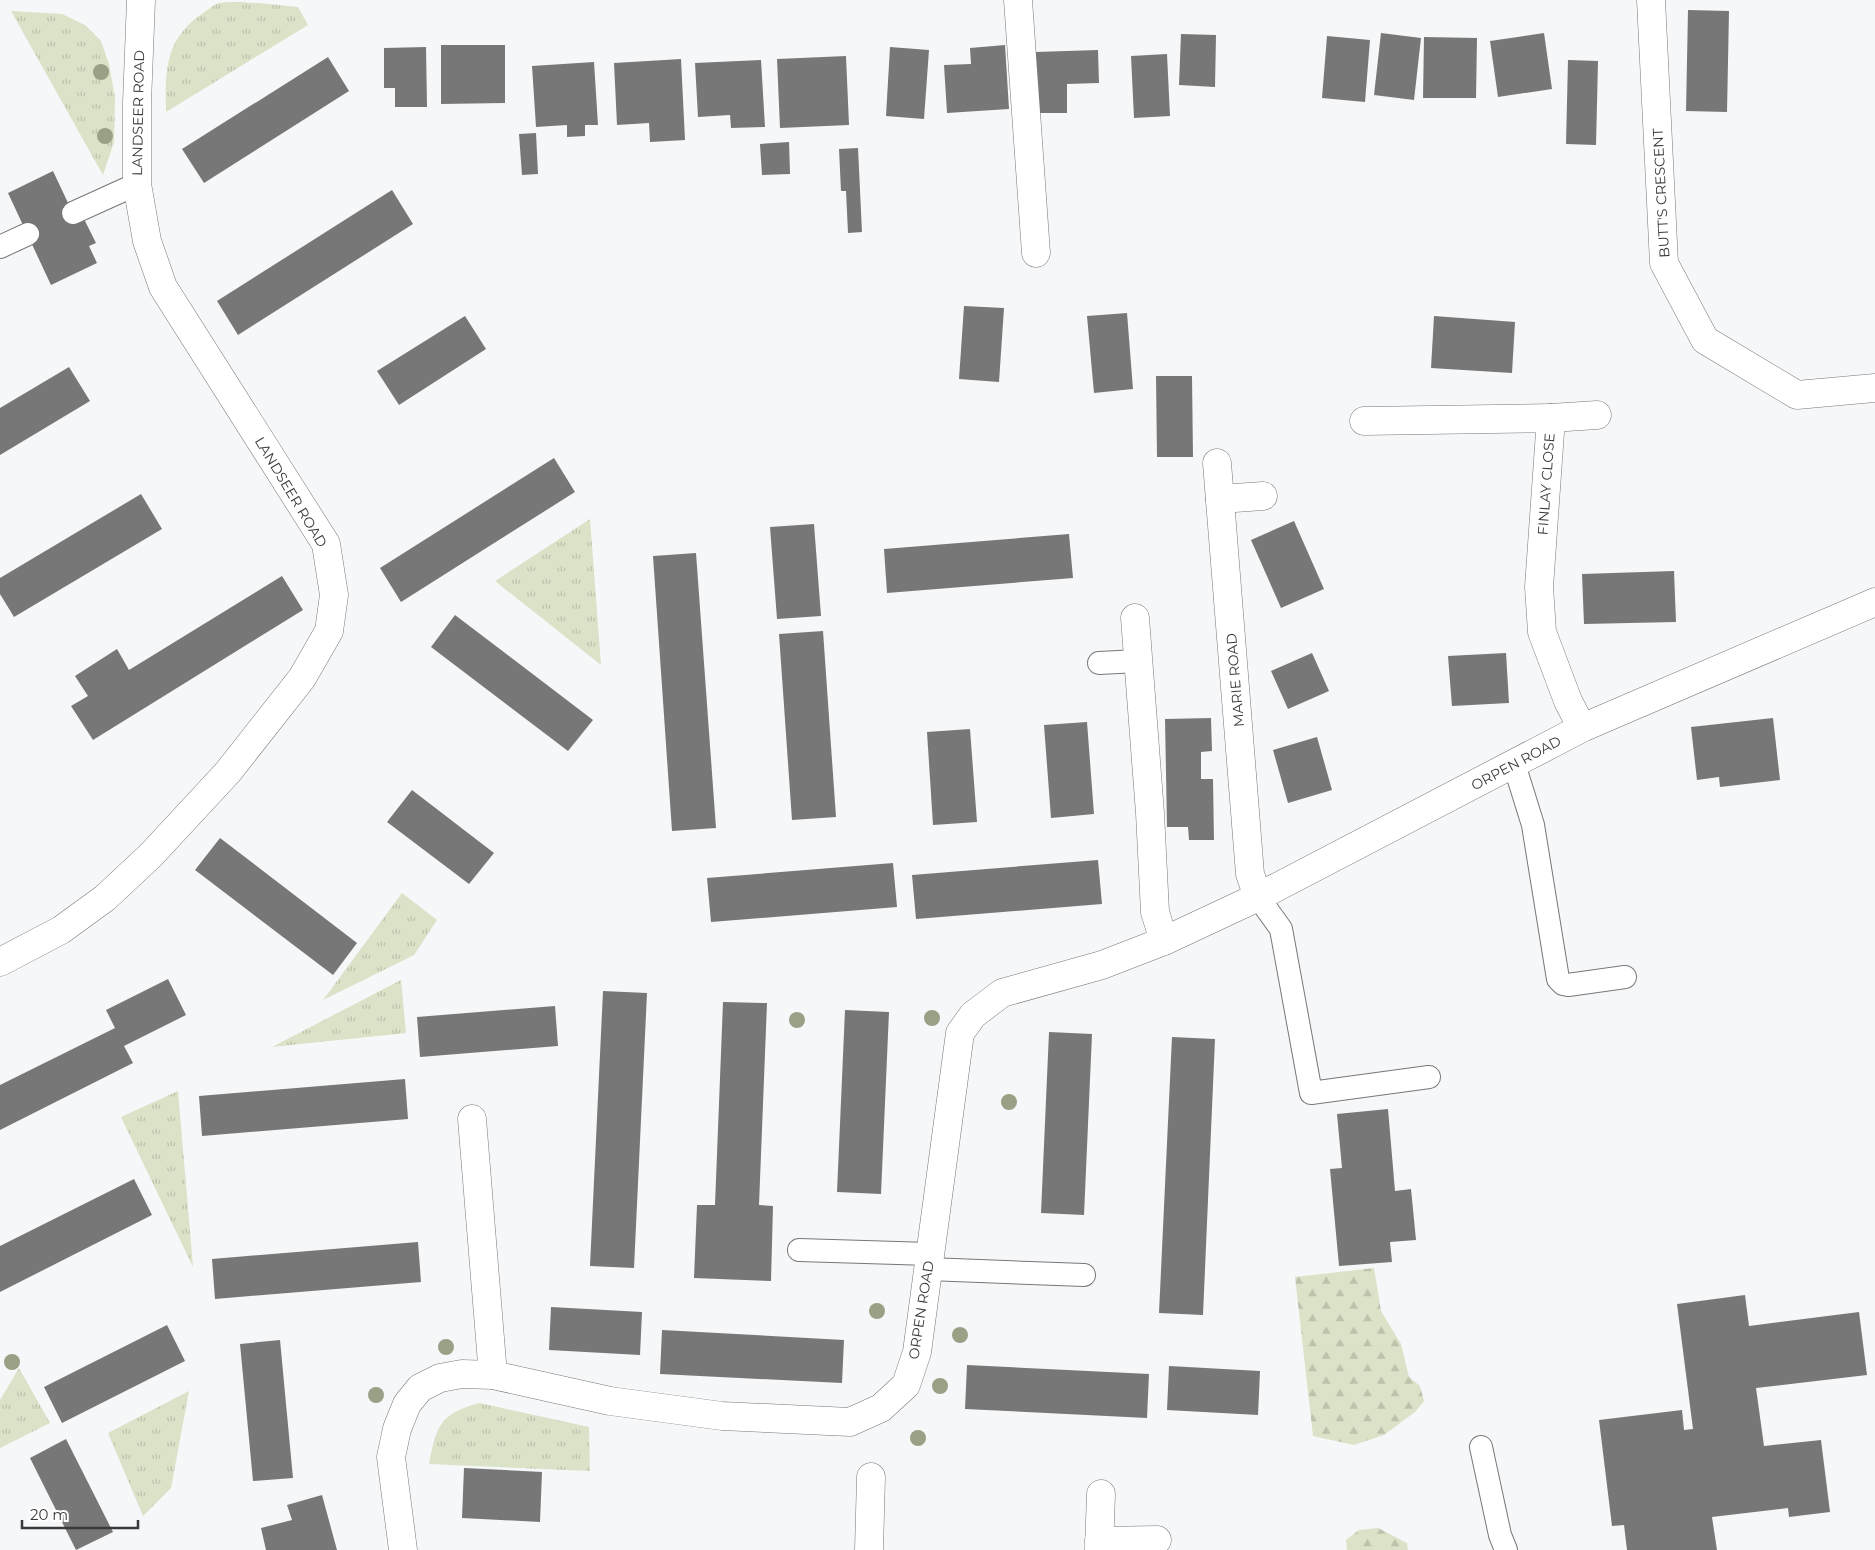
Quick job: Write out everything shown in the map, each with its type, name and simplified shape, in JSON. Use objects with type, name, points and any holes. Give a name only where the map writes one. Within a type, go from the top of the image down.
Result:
[{"type":"street","name":"LANDSEER ROAD","points":[[0,962],[61,930],[105,898],[151,855],[228,772],[291,693],[302,678],[329,631],[334,595],[326,544],[163,287],[147,241],[137,184],[137,104],[141,0]]},
{"type":"street","points":[[1018,0],[1036,253]]},
{"type":"street","name":"BUTT'S CRESCENT","points":[[1652,0],[1664,264],[1705,340],[1797,395],[1875,388]]},
{"type":"street","points":[[1551,418],[1597,415]]},
{"type":"street","name":"FINLAY CLOSE","points":[[1364,420],[1551,418],[1539,587],[1542,632],[1568,701],[1582,728]]},
{"type":"street","name":"MARIE ROAD","points":[[1218,463],[1250,874],[1258,897]]},
{"type":"street","points":[[1220,499],[1263,496]]},
{"type":"street","name":"ORPEN ROAD","points":[[403,1550],[391,1458],[397,1429],[408,1404],[420,1388],[440,1378],[462,1374],[493,1375],[610,1401],[722,1416],[850,1422],[881,1408],[906,1385],[918,1352],[960,1033],[973,1015],[1002,993],[1102,965],[1164,941],[1258,897],[1582,728],[1875,602]]},
{"type":"street","points":[[1134,618],[1150,813],[1155,912],[1164,941]]},
{"type":"street","points":[[472,1119],[493,1375]]},
{"type":"street","points":[[869,1550],[871,1477]]},
{"type":"street","points":[[1101,1494],[1099,1546],[1157,1540]]},
{"type":"lane","points":[[73,213],[137,184]]},
{"type":"lane","points":[[0,247],[28,234]]},
{"type":"lane","points":[[1099,663],[1138,661]]},
{"type":"lane","points":[[1514,764],[1532,826],[1558,979],[1563,984],[1568,985],[1625,977]]},
{"type":"lane","points":[[1258,897],[1281,929],[1310,1093],[1428,1077]]},
{"type":"lane","points":[[799,1250],[1084,1275]]},
{"type":"lane","points":[[1481,1447],[1500,1535],[1506,1550]]},
{"type":"green space","points":[[229,2],[298,7],[308,25],[166,112],[166,82],[170,56],[174,45],[190,23],[218,4]]},
{"type":"green space","points":[[11,11],[62,14],[85,25],[101,41],[109,64],[115,98],[114,142],[103,175]]},
{"type":"green space","points":[[590,519],[601,665],[495,581]]},
{"type":"green space","points":[[402,893],[437,920],[414,955],[323,1000]]},
{"type":"green space","points":[[401,980],[406,1033],[272,1047]]},
{"type":"green space","points":[[178,1091],[193,1267],[121,1117]]},
{"type":"green space","points":[[1374,1268],[1381,1311],[1401,1344],[1409,1377],[1420,1386],[1424,1401],[1415,1412],[1384,1435],[1354,1445],[1313,1436],[1295,1277]]},
{"type":"green space","points":[[19,1368],[50,1423],[0,1448],[0,1400]]},
{"type":"green space","points":[[189,1391],[171,1488],[143,1516],[108,1433]]},
{"type":"green space","points":[[479,1403],[589,1427],[590,1471],[429,1464],[434,1440],[442,1423],[456,1412]]},
{"type":"green space","points":[[1378,1528],[1407,1543],[1408,1550],[1347,1550],[1346,1540],[1359,1530]]},
{"type":"building","points":[[1688,10],[1729,11],[1727,112],[1686,111]]},
{"type":"building","points":[[1381,33],[1421,38],[1414,100],[1374,95]]},
{"type":"building","points":[[1544,33],[1552,89],[1498,97],[1490,41]]},
{"type":"building","points":[[1181,34],[1216,35],[1215,87],[1179,85]]},
{"type":"building","points":[[1327,36],[1370,40],[1365,102],[1322,98]]},
{"type":"building","points":[[1424,37],[1477,38],[1476,98],[1423,98]]},
{"type":"building","points":[[441,45],[505,45],[505,103],[441,104]]},
{"type":"building","points":[[1005,45],[1009,109],[947,113],[944,65],[971,64],[970,48]]},
{"type":"building","points":[[426,47],[427,107],[395,107],[395,88],[384,88],[384,48]]},
{"type":"building","points":[[890,47],[929,50],[924,119],[886,116]]},
{"type":"building","points":[[1098,50],[1099,83],[1067,84],[1067,113],[1036,113],[1035,52]]},
{"type":"building","points":[[1167,54],[1170,116],[1134,118],[1131,56]]},
{"type":"building","points":[[846,56],[849,125],[780,128],[777,59]]},
{"type":"building","points":[[328,57],[349,91],[204,183],[182,149]]},
{"type":"building","points":[[681,59],[685,140],[650,142],[649,123],[617,125],[614,63]]},
{"type":"building","points":[[761,60],[765,127],[731,128],[730,115],[698,117],[695,63]]},
{"type":"building","points":[[1568,60],[1598,61],[1596,145],[1566,144]]},
{"type":"building","points":[[594,62],[598,125],[585,125],[585,136],[567,137],[567,125],[536,127],[532,66]]},
{"type":"building","points":[[536,133],[538,174],[522,175],[519,134]]},
{"type":"building","points":[[789,142],[790,174],[762,175],[760,144]]},
{"type":"building","points":[[858,148],[862,232],[848,233],[846,191],[841,191],[839,149]]},
{"type":"building","points":[[53,171],[77,222],[84,219],[96,243],[89,246],[97,263],[51,285],[8,193]]},
{"type":"building","points":[[392,190],[413,224],[238,335],[217,301]]},
{"type":"building","points":[[964,306],[1004,308],[999,382],[959,379]]},
{"type":"building","points":[[1127,313],[1133,389],[1094,393],[1087,316]]},
{"type":"building","points":[[465,316],[486,349],[399,405],[377,371]]},
{"type":"building","points":[[1434,316],[1515,322],[1512,373],[1431,368]]},
{"type":"building","points":[[69,367],[90,401],[0,455],[0,408]]},
{"type":"building","points":[[1156,376],[1192,376],[1193,457],[1157,457]]},
{"type":"building","points":[[554,458],[575,492],[401,602],[380,568]]},
{"type":"building","points":[[141,494],[162,529],[14,617],[0,594],[0,578]]},
{"type":"building","points":[[1294,521],[1324,589],[1281,608],[1251,540]]},
{"type":"building","points":[[814,524],[821,616],[777,619],[770,527]]},
{"type":"building","points":[[1069,534],[1073,578],[887,593],[884,549]]},
{"type":"building","points":[[696,553],[716,828],[672,831],[653,556]]},
{"type":"building","points":[[1674,571],[1676,622],[1584,624],[1582,574]]},
{"type":"building","points":[[282,576],[303,610],[93,740],[71,706],[88,696],[75,676],[117,649],[129,670]]},
{"type":"building","points":[[455,615],[593,720],[568,751],[431,647]]},
{"type":"building","points":[[823,631],[836,817],[792,820],[779,634]]},
{"type":"building","points":[[1312,653],[1329,691],[1288,709],[1271,671]]},
{"type":"building","points":[[1506,653],[1509,703],[1452,706],[1448,656]]},
{"type":"building","points":[[1211,718],[1212,751],[1201,752],[1201,779],[1213,779],[1214,840],[1189,840],[1188,827],[1167,827],[1165,719]]},
{"type":"building","points":[[1773,718],[1780,780],[1720,787],[1719,777],[1697,780],[1691,727]]},
{"type":"building","points":[[1087,722],[1094,814],[1051,818],[1044,725]]},
{"type":"building","points":[[970,729],[977,822],[933,825],[927,732]]},
{"type":"building","points":[[1317,737],[1332,790],[1288,803],[1273,750]]},
{"type":"building","points":[[412,790],[494,853],[469,884],[387,822]]},
{"type":"building","points":[[220,838],[357,943],[333,975],[195,870]]},
{"type":"building","points":[[1098,860],[1102,904],[916,919],[912,875]]},
{"type":"building","points":[[893,863],[897,907],[711,922],[707,878]]},
{"type":"building","points":[[168,979],[186,1015],[124,1046],[133,1063],[0,1130],[0,1085],[115,1028],[106,1010]]},
{"type":"building","points":[[603,991],[647,993],[634,1268],[590,1266]]},
{"type":"building","points":[[723,1002],[767,1003],[759,1205],[773,1206],[771,1281],[694,1278],[697,1205],[715,1205]]},
{"type":"building","points":[[555,1006],[558,1046],[420,1057],[417,1017]]},
{"type":"building","points":[[845,1010],[889,1012],[881,1194],[837,1192]]},
{"type":"building","points":[[1049,1032],[1092,1034],[1084,1215],[1041,1213]]},
{"type":"building","points":[[1172,1037],[1215,1039],[1203,1315],[1159,1313]]},
{"type":"building","points":[[405,1079],[408,1119],[202,1136],[199,1096]]},
{"type":"building","points":[[1388,1109],[1395,1191],[1411,1189],[1416,1240],[1390,1242],[1392,1262],[1339,1266],[1330,1169],[1342,1168],[1337,1114]]},
{"type":"building","points":[[134,1179],[152,1215],[0,1292],[0,1246]]},
{"type":"building","points":[[418,1242],[421,1282],[215,1299],[212,1259]]},
{"type":"building","points":[[1745,1295],[1749,1326],[1859,1312],[1867,1375],[1756,1388],[1764,1446],[1821,1440],[1830,1512],[1789,1517],[1788,1508],[1712,1517],[1717,1550],[1627,1550],[1624,1525],[1612,1526],[1599,1420],[1682,1410],[1684,1430],[1693,1429],[1677,1304]]},
{"type":"building","points":[[551,1307],[642,1312],[640,1355],[549,1350]]},
{"type":"building","points":[[167,1325],[185,1361],[62,1423],[44,1387]]},
{"type":"building","points":[[662,1330],[844,1340],[842,1383],[660,1374]]},
{"type":"building","points":[[280,1340],[293,1478],[253,1481],[240,1344]]},
{"type":"building","points":[[967,1365],[1149,1374],[1147,1418],[965,1409]]},
{"type":"building","points":[[1169,1366],[1260,1371],[1258,1415],[1167,1410]]},
{"type":"building","points":[[66,1439],[113,1532],[76,1550],[30,1458]]},
{"type":"building","points":[[464,1468],[542,1472],[540,1522],[462,1518]]},
{"type":"building","points":[[322,1495],[337,1550],[266,1550],[261,1528],[292,1520],[287,1505]]}]
